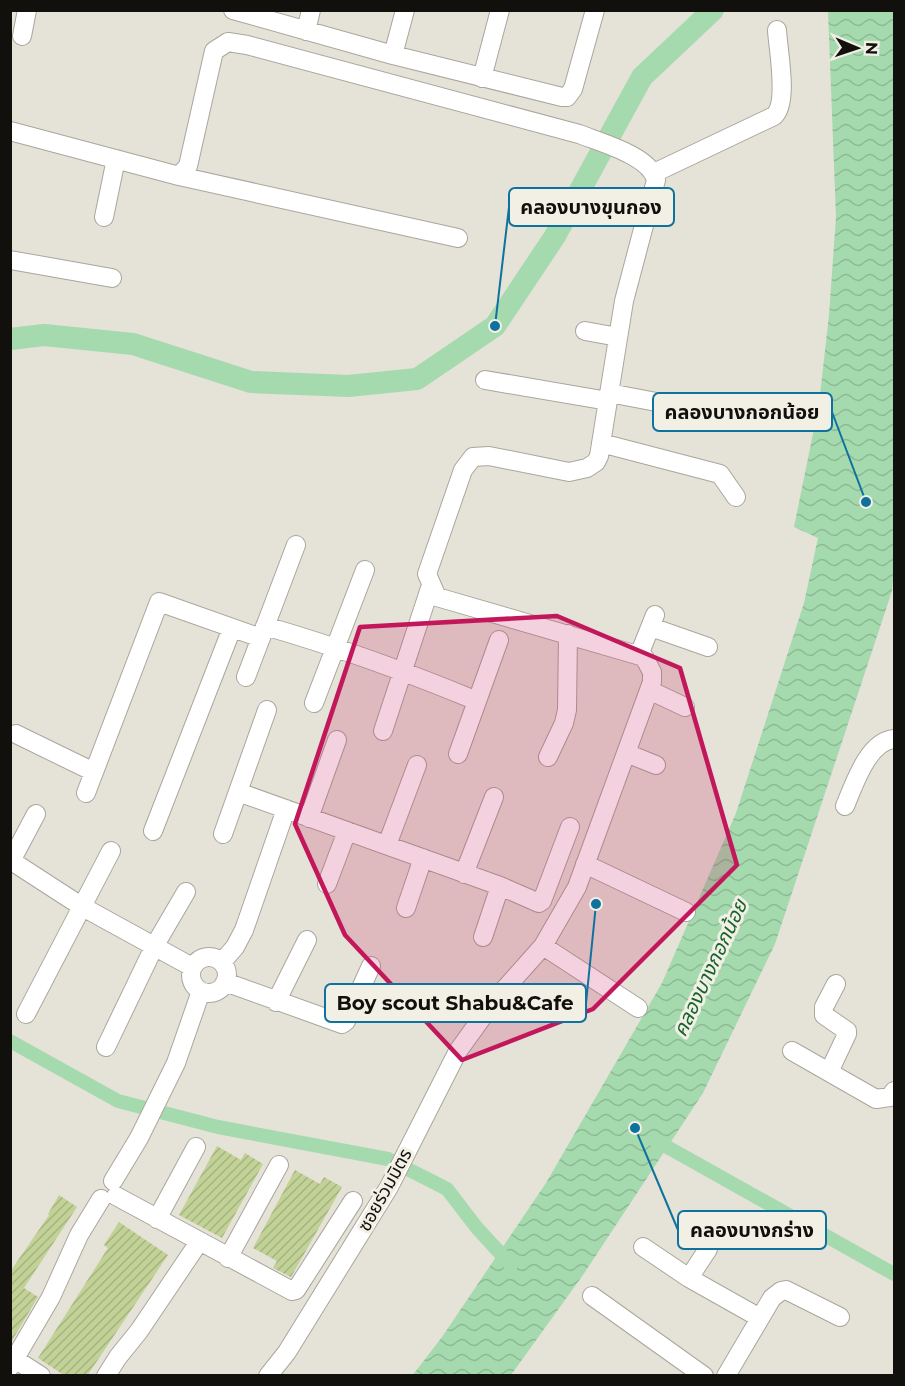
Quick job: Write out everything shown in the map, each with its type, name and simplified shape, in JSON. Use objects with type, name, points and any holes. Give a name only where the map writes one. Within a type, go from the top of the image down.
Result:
[{"type":"street","points":[[22,36],[27,10]]},
{"type":"street","points":[[233,10],[393,56],[555,97],[567,97],[573,89],[595,10]]},
{"type":"street","points":[[306,31],[311,10]]},
{"type":"street","points":[[393,56],[405,10]]},
{"type":"street","points":[[482,78],[500,10]]},
{"type":"street","points":[[654,173],[774,116],[779,111],[782,100],[777,30]]},
{"type":"street","points":[[177,175],[188,166],[214,51],[228,42],[247,45],[579,134],[631,155],[649,165],[654,173],[656,188],[624,301],[599,456],[596,462],[580,471],[569,472],[489,456],[473,457],[463,470],[426,574],[437,597],[645,657],[652,672],[649,690],[685,706]]},
{"type":"street","points":[[10,130],[156,170],[458,238]]},
{"type":"street","points":[[104,217],[116,159]]},
{"type":"street","points":[[10,260],[112,278]]},
{"type":"street","points":[[585,332],[618,337]]},
{"type":"street","points":[[485,380],[730,417]]},
{"type":"street","points":[[601,443],[720,474],[736,497]]},
{"type":"street","points":[[246,677],[296,545]]},
{"type":"street","points":[[314,703],[365,570]]},
{"type":"street","points":[[383,731],[431,585]]},
{"type":"street","points":[[86,793],[159,602],[232,627],[336,647],[402,670],[477,701]]},
{"type":"street","points":[[639,655],[653,621],[708,647]]},
{"type":"street","points":[[153,831],[232,627]]},
{"type":"street","points":[[548,756],[564,723],[567,711],[568,634]]},
{"type":"street","points":[[458,754],[499,640]]},
{"type":"street","name":"ซอยร่วมมิตร","points":[[268,1376],[287,1352],[389,1187],[458,1051],[494,1001],[543,946],[577,887],[649,690]]},
{"type":"street","points":[[223,834],[267,710]]},
{"type":"street","points":[[16,734],[94,772]]},
{"type":"street","points":[[844,806],[868,756],[881,744],[894,739]]},
{"type":"street","points":[[309,818],[337,740]]},
{"type":"street","points":[[626,753],[656,765]]},
{"type":"street","points":[[387,845],[417,765]]},
{"type":"street","points":[[238,792],[500,886],[541,903],[570,827]]},
{"type":"street","points":[[464,874],[494,797]]},
{"type":"street","points":[[222,962],[235,947],[244,930],[286,809]]},
{"type":"street","points":[[36,814],[11,861],[81,906],[192,967]]},
{"type":"street","points":[[327,885],[346,831]]},
{"type":"street","points":[[26,1014],[111,851]]},
{"type":"street","points":[[406,908],[423,858]]},
{"type":"street","points":[[585,864],[686,912]]},
{"type":"street","points":[[483,937],[500,886]]},
{"type":"street","points":[[106,1047],[155,945],[186,891]]},
{"type":"street","points":[[276,1002],[307,940]]},
{"type":"street","points":[[543,946],[638,1008]]},
{"type":"street","points":[[210,956],[217,958],[226,969],[225,982],[215,992],[201,991],[192,981],[192,967],[196,961],[210,956]]},
{"type":"street","points":[[225,982],[342,1024],[346,1021],[371,966]]},
{"type":"street","points":[[829,1072],[847,1034],[847,1031],[824,1016],[824,1007],[836,984]]},
{"type":"street","points":[[41,1376],[12,1361],[51,1297],[79,1235],[110,1192],[140,1135],[176,1063],[201,991]]},
{"type":"street","points":[[792,1051],[876,1100],[890,1097],[894,1091]]},
{"type":"street","points":[[157,1219],[196,1147]]},
{"type":"street","points":[[228,1258],[279,1165]]},
{"type":"street","points":[[110,1192],[228,1258],[288,1289],[296,1290],[353,1201]]},
{"type":"street","points":[[106,1376],[118,1357],[140,1331],[199,1242]]},
{"type":"street","points":[[643,1247],[689,1278],[760,1318]]},
{"type":"street","points":[[689,1278],[708,1248]]},
{"type":"street","points":[[726,1376],[772,1298],[781,1291],[786,1290],[840,1317]]},
{"type":"street","points":[[592,1296],[704,1376]]},
{"type":"highlighted area","points":[[557,616],[680,668],[737,865],[593,1009],[462,1060],[345,935],[295,824],[360,627]]},
{"type":"water","points":[[828,11],[894,11],[894,568],[892,591],[775,944],[703,1093],[583,1275],[511,1375],[412,1376],[442,1337],[546,1183],[662,983],[736,813],[804,603],[818,538],[794,527],[819,404],[829,315],[836,217]]},
{"type":"building","points":[[217,1146],[241,1160],[245,1153],[263,1164],[222,1238],[179,1215]]},
{"type":"building","points":[[295,1170],[320,1184],[324,1177],[342,1187],[291,1277],[273,1268],[277,1261],[253,1248]]},
{"type":"building","points":[[59,1195],[77,1207],[24,1288],[38,1297],[10,1344],[10,1272],[49,1215]]},
{"type":"building","points":[[119,1222],[168,1255],[87,1376],[65,1376],[38,1358],[108,1248],[104,1245]]},
{"type":"waterway","points":[[10,339],[44,335],[133,344],[251,382],[348,386],[417,379],[495,326],[555,236],[642,77],[713,10]]},
{"type":"waterway","points":[[10,1041],[118,1101],[218,1127],[388,1159],[447,1189],[477,1228],[511,1265]]},
{"type":"waterway","points":[[653,1139],[894,1274]]},
{"type":"place","name":"คลองบางขุนกอง","points":[[495,326]]},
{"type":"place","name":"คลองบางกอกน้อย","points":[[866,502]]},
{"type":"place","name":"Boy scout Shabu&Cafe","points":[[596,904]]},
{"type":"place","name":"คลองบางกร่าง","points":[[635,1128]]}]
